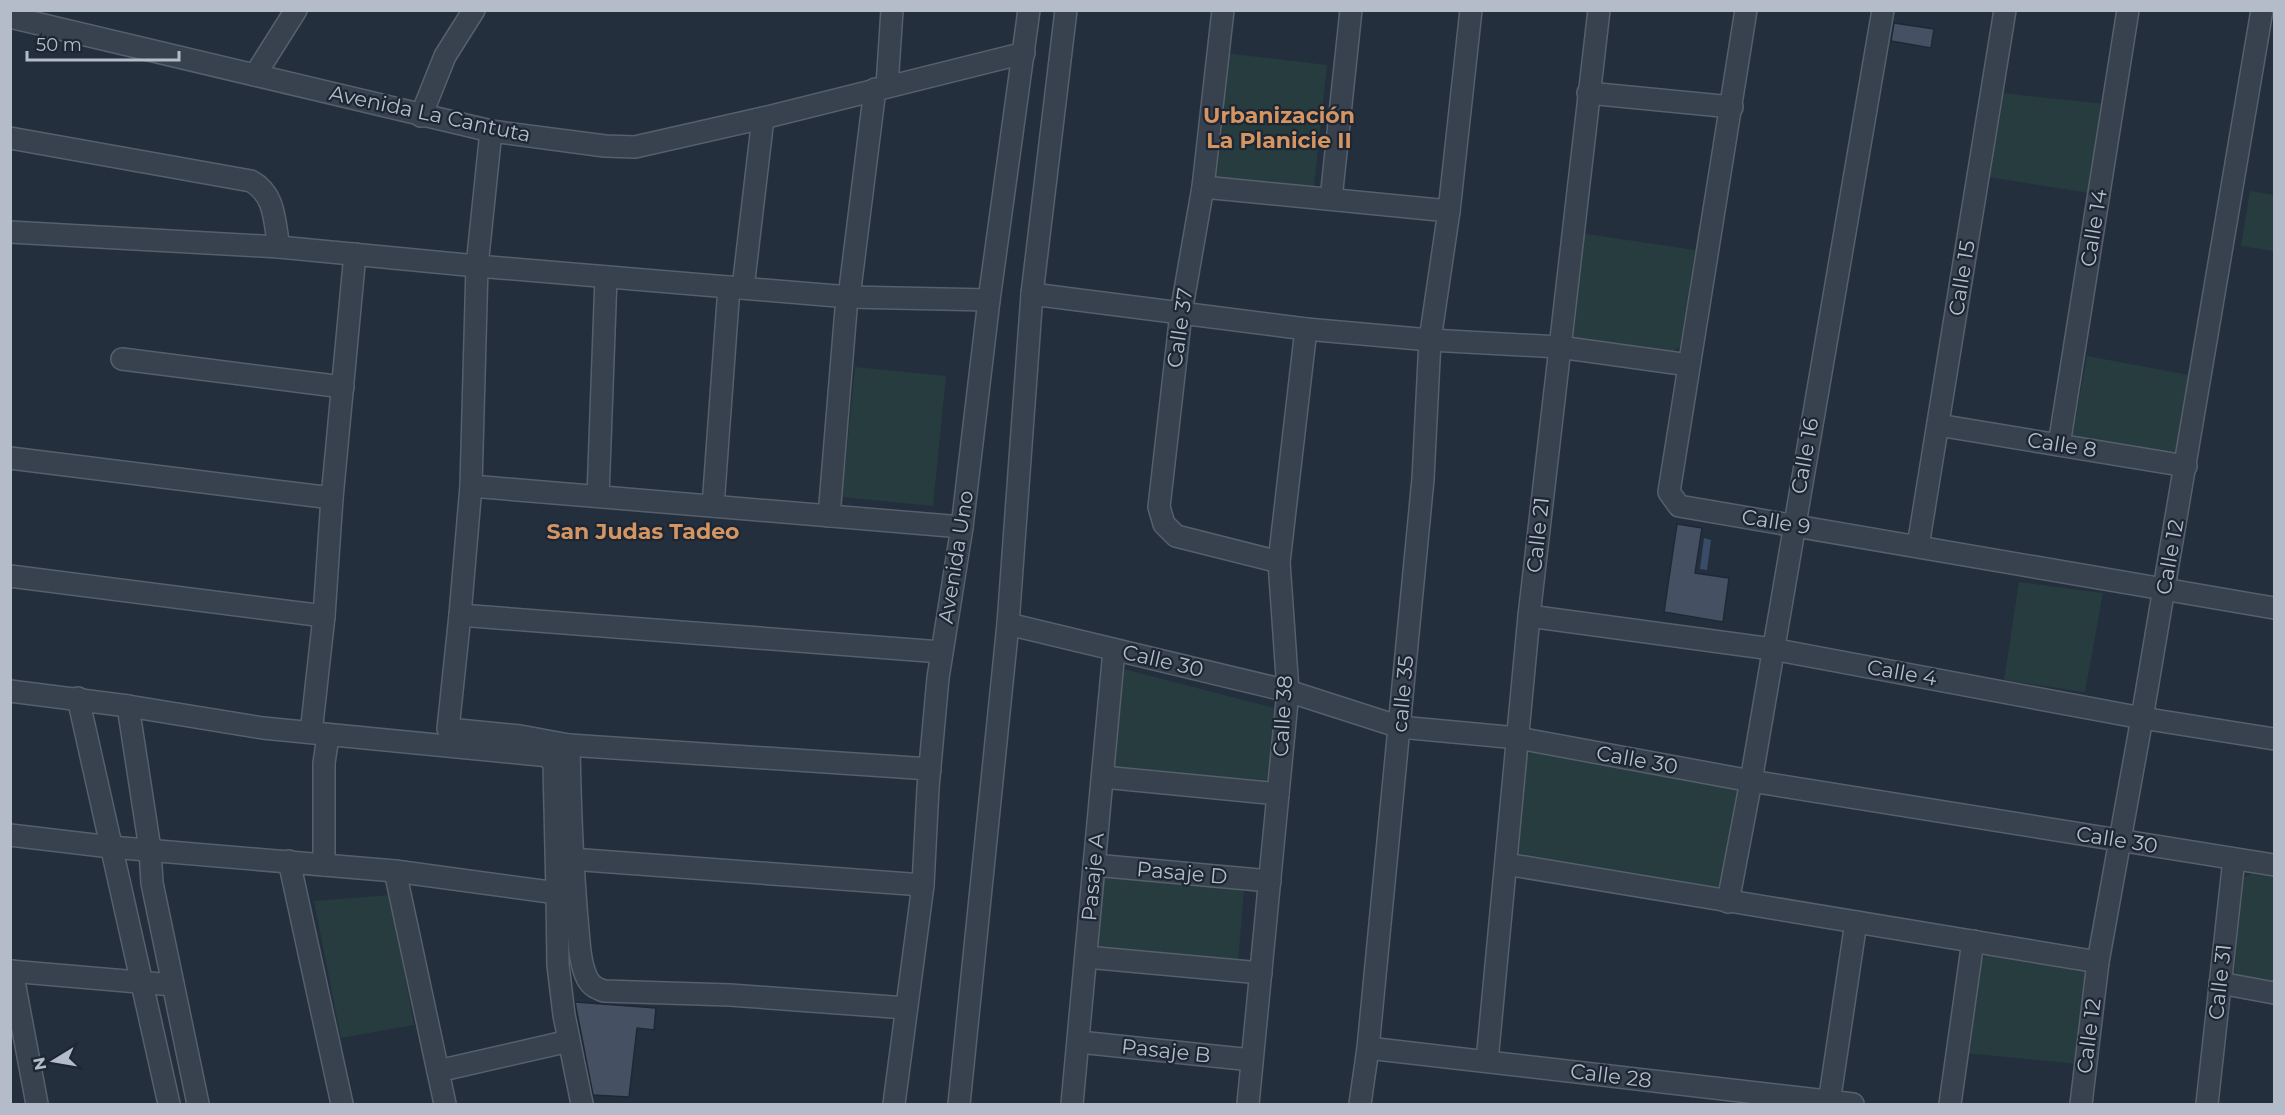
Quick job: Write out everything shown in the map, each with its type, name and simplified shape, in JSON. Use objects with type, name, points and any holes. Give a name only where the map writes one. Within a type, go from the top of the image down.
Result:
[{"type":"street","points":[[255,75],[296,10]]},
{"type":"street","points":[[421,116],[445,56],[474,10]]},
{"type":"street","points":[[829,516],[847,303],[892,10]]},
{"type":"street","name":"Avenida Uno","points":[[894,1104],[923,885],[930,769],[941,652],[962,527],[989,300],[1029,10]]},
{"type":"street","points":[[958,1104],[1008,624],[1032,294],[1066,10]]},
{"type":"street","name":"Calle 37","points":[[1223,10],[1203,187],[1181,313],[1160,507],[1164,524],[1176,536],[1279,562]]},
{"type":"street","points":[[1331,199],[1351,10]]},
{"type":"street","name":"calle 35","points":[[1368,1048],[1422,479],[1430,340],[1449,212],[1471,10]]},
{"type":"street","name":"Calle 21","points":[[1487,1061],[1529,616],[1599,10]]},
{"type":"street","name":"Calle 9","points":[[1746,10],[1669,492],[1679,506],[2274,608]]},
{"type":"street","name":"Calle 16","points":[[1728,903],[1883,10]]},
{"type":"street","name":"Calle 15","points":[[1918,546],[2005,10]]},
{"type":"street","name":"Calle 14","points":[[2059,445],[2128,10]]},
{"type":"street","name":"Calle 12","points":[[2081,1104],[2098,962],[2186,466],[2262,10]]},
{"type":"street","name":"Avenida La Cantuta","points":[[10,17],[421,116],[491,131],[605,146],[635,147],[763,118],[1024,53]]},
{"type":"street","points":[[1588,93],[1732,107]]},
{"type":"street","points":[[713,506],[736,287],[763,118]]},
{"type":"street","points":[[491,131],[477,266],[471,486],[448,729],[519,736],[569,745],[930,769]]},
{"type":"street","points":[[10,138],[251,181],[260,186],[270,199],[279,246]]},
{"type":"street","points":[[1203,187],[1449,212]]},
{"type":"street","points":[[10,232],[279,246],[477,266],[736,287],[847,303],[989,300]]},
{"type":"street","points":[[324,865],[324,763],[320,730],[324,616],[332,498],[355,254]]},
{"type":"street","points":[[598,496],[606,277]]},
{"type":"street","points":[[1032,294],[1306,329],[1559,348],[1689,365]]},
{"type":"street","name":"Calle 38","points":[[1248,1104],[1288,691],[1279,562],[1306,329]]},
{"type":"street","points":[[122,359],[343,387]]},
{"type":"street","name":"Calle 8","points":[[1938,425],[2186,466]]},
{"type":"street","points":[[10,458],[332,498]]},
{"type":"street","points":[[471,486],[962,527]]},
{"type":"street","points":[[10,576],[324,616]]},
{"type":"street","points":[[460,615],[941,652]]},
{"type":"street","name":"Calle 4","points":[[1529,616],[1772,649],[2142,718],[2274,739]]},
{"type":"street","name":"Calle 30","points":[[1008,624],[1288,691],[1400,727],[1518,738],[1751,781],[2274,865]]},
{"type":"street","name":"Pasaje A","points":[[1072,1104],[1114,650]]},
{"type":"street","points":[[10,691],[78,698],[263,728],[320,730],[549,756],[554,765],[557,893],[569,941],[587,980],[595,988],[906,1008]]},
{"type":"street","points":[[78,698],[169,1104]]},
{"type":"street","points":[[128,706],[150,849],[152,883],[198,1104]]},
{"type":"street","points":[[569,745],[572,859],[569,941],[558,964],[564,1015],[582,1104]]},
{"type":"street","points":[[1102,777],[1278,794]]},
{"type":"street","points":[[10,835],[111,847],[395,871],[557,893]]},
{"type":"street","points":[[572,859],[923,885]]},
{"type":"street","name":"Calle 31","points":[[2207,1104],[2234,859]]},
{"type":"street","points":[[289,861],[342,1104]]},
{"type":"street","points":[[1506,864],[1728,903],[2098,962]]},
{"type":"street","name":"Pasaje D","points":[[1094,866],[1269,882]]},
{"type":"street","points":[[395,871],[445,1104]]},
{"type":"street","points":[[1829,1103],[1856,922]]},
{"type":"street","points":[[1950,1104],[1973,941]]},
{"type":"street","points":[[1086,957],[1261,973]]},
{"type":"street","points":[[37,1104],[11,971],[173,985]]},
{"type":"street","points":[[2220,983],[2274,993]]},
{"type":"street","points":[[438,1071],[569,1041]]},
{"type":"street","name":"Pasaje B","points":[[1079,1042],[1252,1060]]},
{"type":"street","points":[[1360,1104],[1368,1048]]},
{"type":"street","name":"Calle 28","points":[[1368,1048],[1853,1104]]},
{"type":"green space","points":[[1224,53],[1327,65],[1314,186],[1304,193],[1210,178]]},
{"type":"green space","points":[[2002,93],[2106,104],[2089,193],[1988,177]]},
{"type":"green space","points":[[2250,191],[2274,195],[2274,251],[2241,246]]},
{"type":"green space","points":[[1580,233],[1695,250],[1680,347],[1670,353],[1573,340],[1569,335]]},
{"type":"green space","points":[[2087,356],[2189,375],[2176,453],[2167,457],[2072,438]]},
{"type":"green space","points":[[855,367],[946,376],[933,506],[842,497]]},
{"type":"green space","points":[[2019,582],[2103,593],[2085,692],[2004,680]]},
{"type":"green space","points":[[1116,667],[1274,708],[1267,789],[1109,772]]},
{"type":"green space","points":[[1530,752],[1736,786],[1740,794],[1724,886],[1712,892],[1520,859],[1514,850],[1525,758]]},
{"type":"green space","points":[[1096,872],[1244,889],[1238,963],[1093,952]]},
{"type":"green space","points":[[2251,874],[2274,877],[2274,984],[2243,979],[2234,972],[2244,877]]},
{"type":"green space","points":[[390,895],[414,1025],[341,1038],[314,901]]},
{"type":"green space","points":[[1989,954],[2084,969],[2090,981],[2077,1064],[1965,1053],[1981,959]]},
{"type":"water","points":[[1704,538],[1711,540],[1707,570],[1700,569]]},
{"type":"building","points":[[1894,23],[1934,29],[1931,48],[1891,41]]},
{"type":"building","points":[[1677,524],[1702,528],[1695,573],[1729,578],[1723,622],[1664,612]]},
{"type":"building","points":[[575,1002],[656,1008],[654,1030],[637,1028],[629,1097],[593,1095]]},
{"type":"district","name":"Urbanización La Planicie II","points":[[1279,128]]},
{"type":"district","name":"San Judas Tadeo","points":[[643,531]]}]
